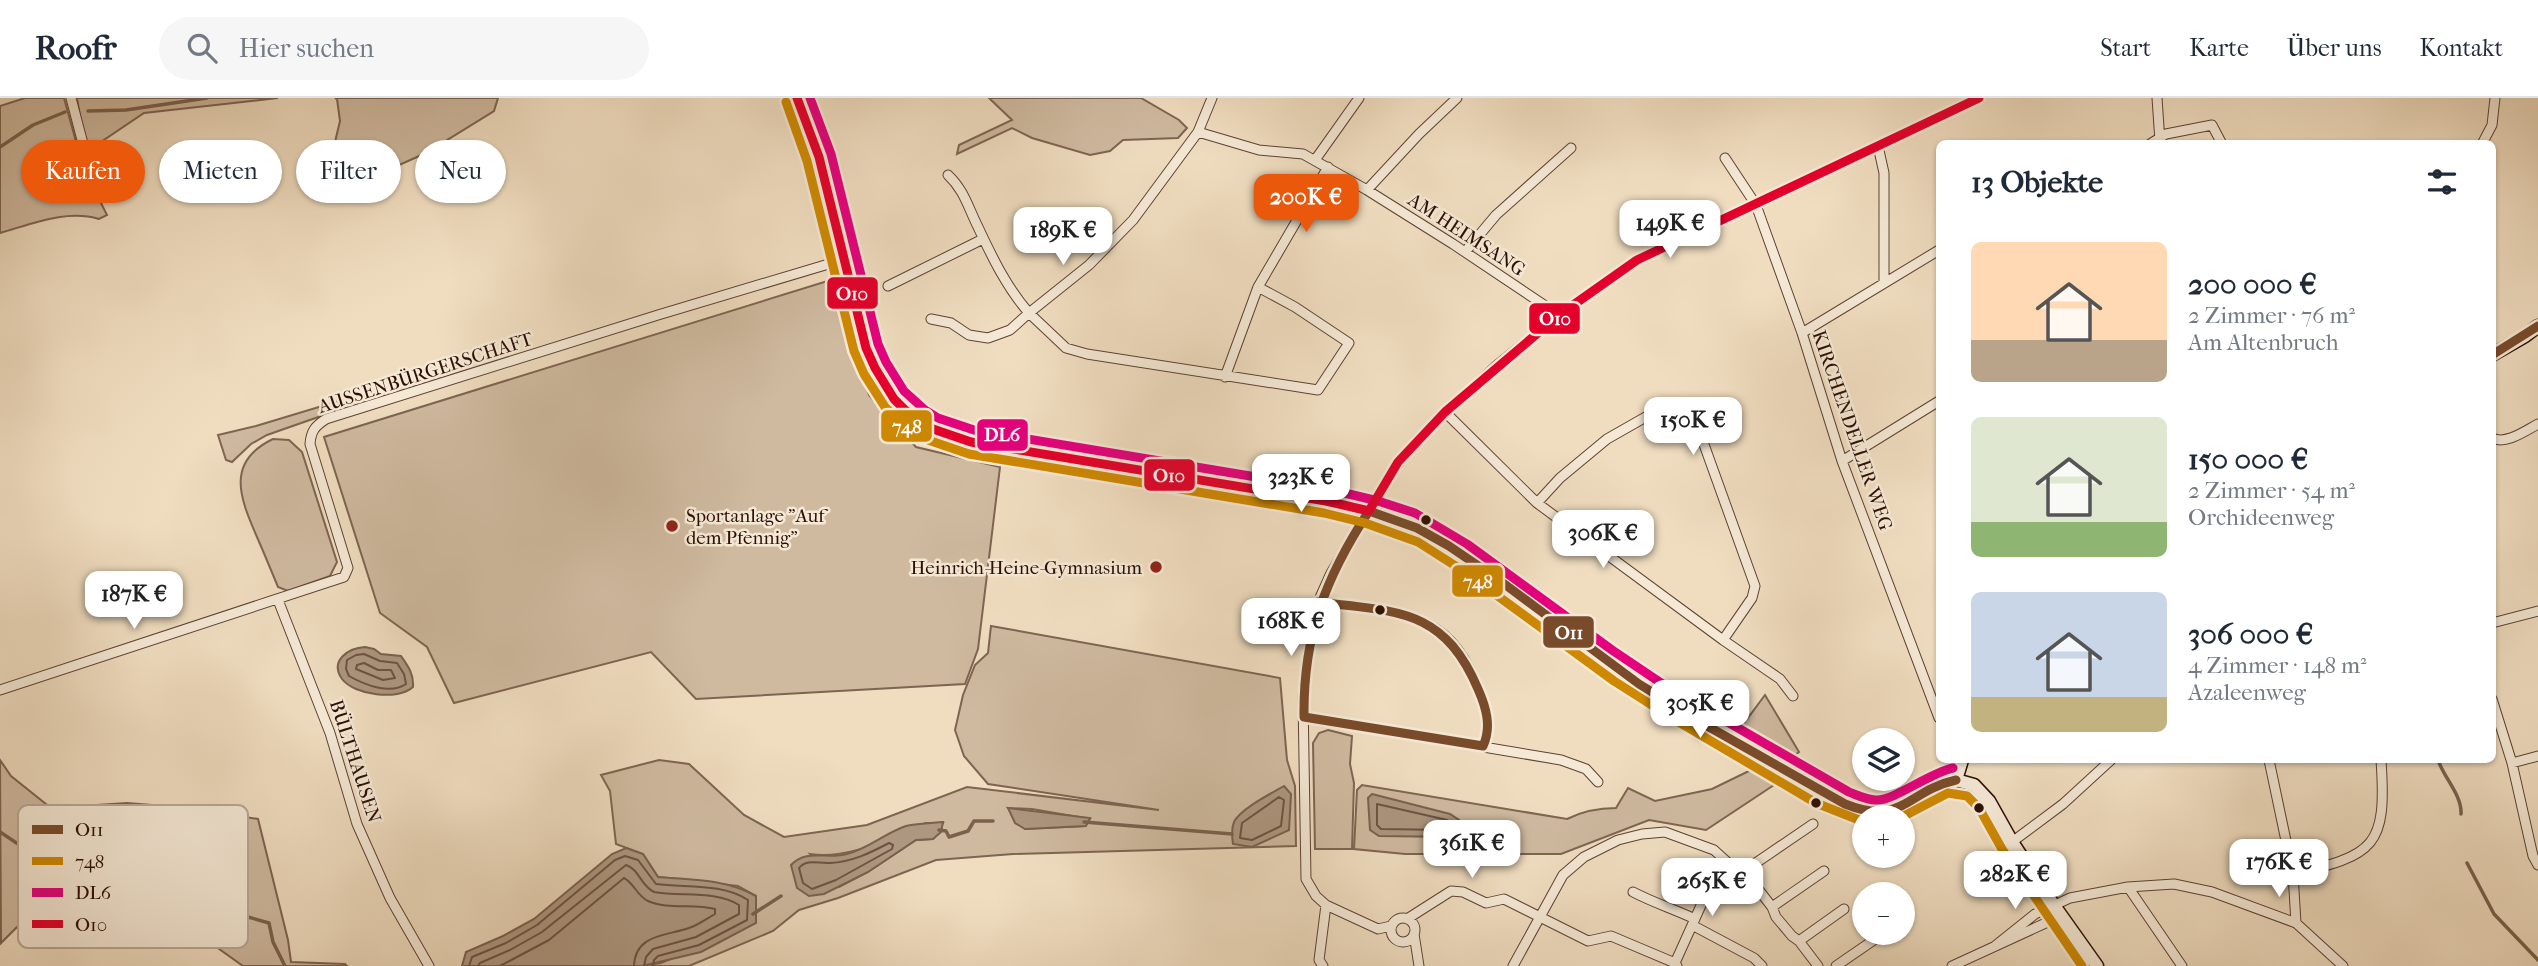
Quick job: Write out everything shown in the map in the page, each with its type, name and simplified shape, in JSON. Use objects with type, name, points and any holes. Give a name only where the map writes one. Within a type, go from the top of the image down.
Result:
[{"type":"main road","points":[[797,98],[819,156],[842,260],[866,348],[876,372],[903,409],[926,427],[971,442],[1369,511],[1423,531],[1472,562],[1632,679],[1831,796],[1866,811],[1879,813],[1890,810],[1938,784],[1956,780],[1974,785],[1981,791],[2053,904],[2097,966]]},
{"type":"main road","points":[[2496,353],[2525,337],[2538,326]]},
{"type":"main road","points":[[1956,780],[1961,763]]},
{"type":"street","points":[[71,98],[82,140]]},
{"type":"street","points":[[931,319],[951,323],[970,335],[988,338],[1010,330],[1089,265],[1132,220],[1198,132],[1212,98]]},
{"type":"street","points":[[1315,160],[1359,98]]},
{"type":"street","points":[[1367,190],[1457,98]]},
{"type":"street","points":[[1813,824],[1707,892],[1676,965],[1611,936],[1588,941],[1504,899],[1486,903],[1463,892],[1451,891],[1407,919],[1398,919],[1391,926],[1378,929],[1326,905],[1306,879],[1305,659],[1318,602],[1331,573],[1398,462],[1445,412],[1559,315],[1637,260],[1979,98]]},
{"type":"street","points":[[2157,98],[2160,140],[2211,125],[2220,140]]},
{"type":"street","points":[[2484,140],[2492,125],[2495,98]]},
{"type":"street","name":"AM HEIMSANG","points":[[1198,132],[1259,150],[1303,154],[1315,160],[1465,252],[1559,315]]},
{"type":"street","points":[[1878,146],[1884,173],[1884,282]]},
{"type":"street","points":[[1465,252],[1496,215],[1571,148]]},
{"type":"street","name":"KIRCHENDELLER WEG","points":[[1725,158],[1756,205],[1802,333],[1842,461],[1936,710]]},
{"type":"street","points":[[1225,377],[1258,287],[1328,167]]},
{"type":"street","points":[[948,175],[967,198],[984,239],[1013,295],[1066,348],[1087,354],[1225,377],[1318,390],[1349,343],[1295,307],[1258,287]]},
{"type":"street","points":[[888,286],[984,239]]},
{"type":"street","points":[[1802,333],[1936,252]]},
{"type":"street","name":"AUSSENBÜRGERSCHAFT","points":[[0,690],[338,581],[348,568],[310,444],[311,433],[326,419],[842,260]]},
{"type":"street","points":[[1842,461],[1936,403]]},
{"type":"street","points":[[1537,503],[1560,478],[1607,439],[1658,410],[1697,425],[1755,586],[1752,598],[1723,640]]},
{"type":"street","points":[[1445,412],[1537,503],[1780,679],[1793,696]]},
{"type":"street","points":[[2496,440],[2507,440],[2538,425]]},
{"type":"street","name":"BÜLTHAUSEN","points":[[278,600],[330,733],[357,824],[390,898],[429,966]]},
{"type":"street","points":[[1318,602],[1407,616],[1441,631],[1462,653],[1478,689],[1489,727],[1489,735],[1483,746]]},
{"type":"street","points":[[2496,622],[2538,611]]},
{"type":"street","points":[[2496,712],[2512,763],[2533,856],[2538,865]]},
{"type":"street","points":[[1304,717],[1561,760],[1586,769],[1598,782]]},
{"type":"street","points":[[2512,763],[2538,756]]},
{"type":"street","points":[[2012,842],[2063,804],[2108,763]]},
{"type":"street","points":[[2270,763],[2293,874],[2296,923]]},
{"type":"street","points":[[2293,874],[2339,863],[2359,855],[2374,838],[2379,828],[2384,793],[2381,763]]},
{"type":"street","points":[[1513,966],[1563,875],[1584,857],[1619,841],[1642,834],[1665,832],[1714,850],[1740,871],[1818,966]]},
{"type":"street","points":[[1772,907],[1824,871]]},
{"type":"street","points":[[1995,946],[2035,914],[2053,904],[2087,894],[2128,887],[2174,884],[2193,887],[2296,923],[2337,964]]},
{"type":"street","points":[[2128,887],[2182,966]]},
{"type":"street","points":[[1633,892],[1659,906],[1668,906],[1754,958],[1762,966]]},
{"type":"street","points":[[1323,966],[1319,960],[1326,905]]},
{"type":"street","points":[[1799,941],[1844,909]]},
{"type":"street","points":[[1952,966],[2061,916]]},
{"type":"street","points":[[1407,919],[1414,925],[1419,966]]},
{"type":"street","points":[[1391,926],[1392,935],[1399,942],[1408,941],[1415,934]]},
{"type":"street","points":[[1836,966],[1867,945]]},
{"type":"shaded area","points":[[25,98],[64,98],[76,140],[21,140],[21,203],[101,203],[107,215],[99,219],[87,216],[62,217],[0,233],[0,106]]},
{"type":"shaded area","points":[[77,98],[278,98],[144,113],[104,140],[84,140]]},
{"type":"shaded area","points":[[335,98],[498,98],[494,111],[447,140],[415,140],[415,158],[401,164],[401,140],[335,140],[340,121]]},
{"type":"shaded area","points":[[989,98],[1141,98],[1179,120],[1187,128],[1178,138],[1123,140],[1110,151],[1090,155],[1032,138],[1012,128],[957,154],[959,145],[1012,120]]},
{"type":"shaded area","name":"Sportanlage \"Auf dem Pfennig\"","points":[[834,279],[869,395],[916,447],[1000,467],[978,649],[965,684],[696,699],[651,652],[454,703],[427,647],[380,613],[324,437]]},
{"type":"shaded area","points":[[342,400],[344,408],[267,435],[251,444],[232,462],[226,460],[218,435]]},
{"type":"shaded area","points":[[273,439],[289,440],[302,452],[337,562],[330,576],[288,591],[278,587],[242,495],[242,470],[248,459],[258,448]]},
{"type":"shaded area","points":[[991,626],[1280,678],[1287,760],[1295,786],[1296,846],[1013,854],[936,860],[799,910],[773,931],[689,966],[642,966],[661,963],[755,923],[756,896],[738,886],[658,877],[643,854],[616,844],[610,791],[601,775],[659,760],[689,764],[744,815],[784,837],[867,825],[967,787],[1159,810],[988,784],[964,756],[955,730],[963,695],[975,665],[988,653]],"holes":[[[1008,808],[1032,809],[1090,819],[1085,826],[1025,829]],[[926,823],[943,823],[933,839],[916,840],[868,872],[839,887],[810,854],[854,851]]]},
{"type":"shaded area","points":[[1765,695],[1799,752],[1788,760],[1739,730]]},
{"type":"shaded area","points":[[1328,730],[1352,736],[1352,849],[1315,849],[1313,743],[1319,733]]},
{"type":"shaded area","points":[[0,760],[11,776],[47,805],[18,805],[18,926],[1,943]]},
{"type":"shaded area","points":[[1753,769],[1774,785],[1706,830],[1649,820],[1561,854],[1405,854],[1354,849],[1357,790],[1362,785],[1567,819],[1591,810],[1616,808],[1628,788],[1655,801],[1712,789]]},
{"type":"shaded area","points":[[127,803],[152,805],[97,805]]},
{"type":"shaded area","points":[[248,817],[258,819],[291,962],[347,966],[243,966],[218,948],[248,948]]},
{"type":"water","points":[[365,647],[381,654],[401,656],[411,674],[413,687],[387,695],[366,692],[348,685],[339,672],[339,661],[347,653]]},
{"type":"water","points":[[1284,786],[1291,794],[1289,830],[1252,847],[1233,844],[1232,827],[1237,817]]},
{"type":"water","points":[[1372,794],[1450,814],[1459,820],[1456,837],[1379,836],[1370,830],[1368,798]]},
{"type":"water","points":[[1008,808],[1090,818],[1086,826],[1025,829],[1015,823]]},
{"type":"water","points":[[943,822],[941,832],[933,839],[916,840],[868,872],[824,894],[809,896],[797,888],[791,865],[797,860],[810,856],[847,854],[906,826]]},
{"type":"water","points":[[626,848],[643,854],[658,877],[721,883],[756,896],[756,923],[701,952],[642,966],[462,966],[466,952],[534,919],[612,854]]},
{"type":"waterway","points":[[88,111],[126,110],[207,98]]},
{"type":"waterway","points":[[0,147],[33,125],[65,112]]},
{"type":"waterway","points":[[2439,763],[2459,800],[2461,814]]},
{"type":"waterway","points":[[939,830],[946,831],[949,837],[968,831],[974,821],[993,821]]},
{"type":"waterway","points":[[1084,822],[1232,834]]},
{"type":"waterway","points":[[0,832],[18,844]]},
{"type":"waterway","points":[[2467,863],[2494,914],[2538,960]]},
{"type":"waterway","points":[[753,914],[781,896]]},
{"type":"waterway","points":[[248,917],[269,923],[273,942],[285,966]]},
{"type":"transit line","name":"O10","points":[[797,98],[819,157],[866,348],[894,399],[905,410],[933,429],[971,442],[1326,501],[1369,511]]},
{"type":"transit line","name":"DL6","points":[[810,98],[831,154],[878,344],[904,391],[938,418],[974,430],[1328,489],[1415,513],[1467,544],[1667,687],[1849,792],[1869,799],[1883,799],[1953,768]]},
{"type":"transit line","name":"O10","points":[[1369,511],[1398,462],[1445,412],[1559,315],[1637,260],[1979,98]]},
{"type":"transit line","name":"748","points":[[786,102],[807,161],[854,351],[864,374],[885,407],[911,430],[928,440],[969,454],[1324,513],[1365,523],[1418,542],[1465,572],[1614,681],[1672,718],[1816,803],[1852,817]]},
{"type":"transit line","name":"O11","points":[[2496,352],[2538,326]]},
{"type":"transit line","name":"O11","points":[[1369,511],[1417,528],[1449,546],[1639,684],[1845,804],[1880,812],[1903,805],[1939,785],[1956,780]]},
{"type":"transit line","name":"O11","points":[[1304,717],[1308,660],[1320,609],[1340,560],[1369,511]]},
{"type":"transit line","name":"O11","points":[[1318,602],[1394,612],[1433,628],[1449,642],[1464,662],[1478,689],[1487,717],[1483,746]]},
{"type":"transit line","name":"O11","points":[[1304,717],[1483,746]]},
{"type":"transit line","name":"748","points":[[1915,810],[1948,793],[1967,796],[1979,808],[2002,849],[2082,966]]},
{"type":"place","name":"Sportanlage \"Auf dem Pfennig\"","points":[[672,526]]},
{"type":"place","name":"Heinrich-Heine-Gymnasium","points":[[1156,567]]}]
